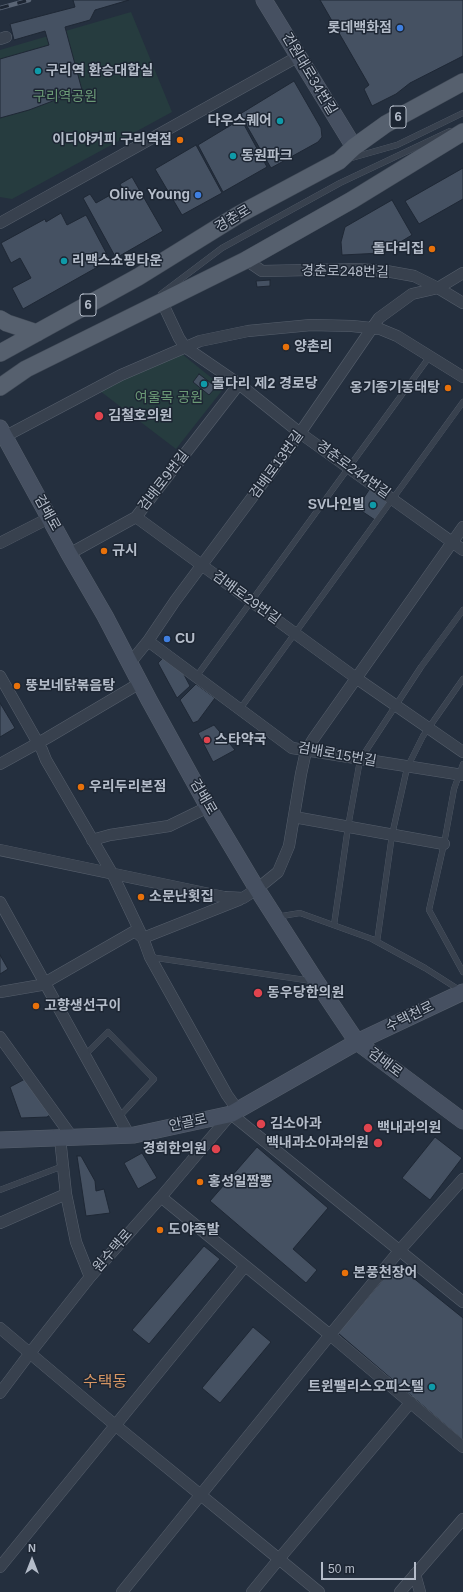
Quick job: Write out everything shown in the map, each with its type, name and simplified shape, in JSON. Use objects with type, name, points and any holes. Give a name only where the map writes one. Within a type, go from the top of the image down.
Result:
[{"type":"main road","name":"경춘로","points":[[0,353],[138,278],[238,215],[339,161],[354,147],[386,124],[463,82]]},
{"type":"main road","points":[[0,387],[26,369],[146,308],[162,302],[246,260],[352,200],[463,132]]},
{"type":"main road","points":[[0,319],[37,333]]},
{"type":"street","name":"건원대로34번길","points":[[264,0],[354,147]]},
{"type":"street","points":[[0,223],[299,56]]},
{"type":"street","name":"경춘로248번길","points":[[246,260],[262,271],[357,269],[386,271],[414,276],[463,303]]},
{"type":"street","name":"검배로13번길","points":[[130,663],[148,641],[201,566],[300,433],[380,318],[412,294],[438,288],[463,273]]},
{"type":"street","name":"경춘로244번길","points":[[162,302],[179,338],[185,347],[239,384],[300,433],[463,550]]},
{"type":"street","points":[[2,432],[121,375],[185,347],[237,332],[259,329],[311,325],[380,328],[397,336],[463,377]]},
{"type":"street","name":"검배로9번길","points":[[69,554],[136,518],[239,384]]},
{"type":"street","name":"검배로","points":[[2,432],[208,807],[274,917],[316,982],[358,1042],[463,1121]]},
{"type":"street","points":[[0,543],[49,518]]},
{"type":"street","name":"검배로29번길","points":[[136,518],[356,678],[463,752]]},
{"type":"street","points":[[143,938],[243,898],[278,872],[289,846],[306,751],[463,527]]},
{"type":"street","name":"검배로15번길","points":[[148,641],[292,748],[407,767],[462,771]]},
{"type":"street","points":[[0,676],[46,760],[113,875],[143,938],[150,957],[227,1094],[234,1111],[399,1251],[463,1302]]},
{"type":"street","points":[[0,764],[140,683]]},
{"type":"street","points":[[92,840],[110,835],[169,826],[208,807]]},
{"type":"street","points":[[294,817],[444,844]]},
{"type":"street","points":[[0,850],[113,875],[224,897],[243,898]]},
{"type":"street","points":[[0,902],[129,1135]]},
{"type":"street","points":[[0,992],[41,985],[135,931],[143,938]]},
{"type":"street","name":"수택천로","points":[[358,1042],[463,992]]},
{"type":"street","points":[[0,1036],[66,1137],[63,1166],[66,1194],[76,1242],[90,1277]]},
{"type":"street","name":"안골로","points":[[0,1140],[129,1135],[234,1111],[358,1042]]},
{"type":"street","name":"원수택로","points":[[0,1393],[90,1277],[161,1197],[234,1111]]},
{"type":"street","points":[[122,1592],[399,1251],[463,1179]]},
{"type":"street","points":[[0,1223],[66,1194]]},
{"type":"street","points":[[161,1197],[411,1402],[463,1447]]},
{"type":"street","points":[[0,1567],[245,1266]]},
{"type":"street","points":[[0,1328],[115,1426],[201,1494],[319,1592]]},
{"type":"street","points":[[252,1592],[411,1402]]},
{"type":"street","points":[[400,1592],[463,1519]]},
{"type":"street","points":[[415,1574],[420,1592]]},
{"type":"lane","points":[[339,161],[397,145],[463,113]]},
{"type":"lane","points":[[146,308],[162,293],[222,248],[340,183],[463,125]]},
{"type":"lane","points":[[196,677],[430,356]]},
{"type":"lane","points":[[240,709],[463,402]]},
{"type":"lane","points":[[334,925],[348,827],[360,760],[421,667],[463,610]]},
{"type":"lane","points":[[377,942],[392,835],[407,767],[429,728],[463,679]]},
{"type":"lane","points":[[462,771],[454,789],[444,844],[429,910],[463,972]]},
{"type":"lane","points":[[274,917],[300,913],[377,942],[425,968],[463,992]]},
{"type":"lane","points":[[150,957],[316,982]]},
{"type":"lane","points":[[85,1055],[108,1032],[154,1079],[119,1117]]},
{"type":"lane","points":[[0,1190],[63,1166]]},
{"type":"green space","name":"구리역공원","points":[[131,12],[172,112],[12,199],[0,197],[0,50]]},
{"type":"green space","name":"여울목 공원","points":[[182,354],[224,388],[176,449],[100,391],[130,374]]},
{"type":"building","name":"구리역 환승대합실","points":[[73,0],[129,0],[95,10],[90,20],[65,27],[82,90],[29,110],[0,118],[0,59],[49,45],[45,31],[14,40],[10,24],[75,7]]},
{"type":"building","name":"롯데백화점","points":[[320,0],[463,0],[463,56],[410,83],[396,94],[372,106],[364,89],[369,85]]},
{"type":"building","name":"다우스퀘어","points":[[294,81],[321,128],[322,137],[318,142],[271,168],[240,114]]},
{"type":"building","name":"동원파크","points":[[241,119],[267,167],[223,192],[198,145]]},
{"type":"building","points":[[196,145],[222,193],[182,215],[155,169]]},
{"type":"building","points":[[463,168],[463,199],[419,224],[405,201]]},
{"type":"building","points":[[132,177],[163,231],[116,258],[83,198],[90,194],[96,203],[112,194],[114,197],[124,192],[120,184]]},
{"type":"building","points":[[392,200],[412,235],[382,253],[342,255],[341,242],[345,227]]},
{"type":"building","name":"리맥스쇼핑타운","points":[[61,213],[67,225],[86,215],[110,260],[23,309],[12,288],[31,278],[20,258],[11,263],[1,243],[45,219],[46,222]]},
{"type":"building","points":[[270,280],[270,286],[257,287],[256,281]]},
{"type":"building","name":"돌다리 제2 경로당","points":[[199,374],[216,387],[209,395],[193,382]]},
{"type":"building","name":"SV나인빌","points":[[371,487],[388,502],[375,520],[357,508]]},
{"type":"building","points":[[163,658],[182,671],[190,686],[177,698],[158,663]]},
{"type":"building","points":[[196,684],[215,698],[198,721],[193,723],[180,700]]},
{"type":"building","points":[[0,703],[15,728],[0,737]]},
{"type":"building","points":[[214,725],[235,750],[213,762],[198,733]]},
{"type":"building","points":[[0,955],[8,969],[0,974]]},
{"type":"building","points":[[25,1079],[51,1114],[47,1117],[21,1118],[10,1087]]},
{"type":"building","points":[[435,1137],[462,1158],[430,1200],[402,1178]]},
{"type":"building","points":[[257,1147],[328,1208],[293,1249],[317,1270],[306,1283],[210,1201]]},
{"type":"building","points":[[142,1153],[157,1178],[138,1189],[124,1163]]},
{"type":"building","points":[[77,1156],[81,1156],[95,1181],[96,1191],[104,1189],[110,1213],[86,1216]]},
{"type":"building","points":[[204,1246],[220,1259],[149,1344],[132,1330]]},
{"type":"building","name":"트윈팰리스오피스텔","points":[[396,1264],[463,1318],[463,1440],[338,1333]]},
{"type":"building","points":[[253,1327],[271,1342],[220,1403],[202,1388]]},
{"type":"railway","points":[[0,8],[29,0]]},
{"type":"place","name":"롯데백화점","points":[[400,28]]},
{"type":"place","name":"구리역 환승대합실","points":[[38,71]]},
{"type":"place","name":"다우스퀘어","points":[[280,121]]},
{"type":"place","name":"이디야커피 구리역점","points":[[180,140]]},
{"type":"place","name":"동원파크","points":[[233,156]]},
{"type":"place","name":"Olive Young","points":[[198,195]]},
{"type":"place","name":"돌다리집","points":[[432,249]]},
{"type":"place","name":"리맥스쇼핑타운","points":[[64,261]]},
{"type":"place","name":"양촌리","points":[[286,347]]},
{"type":"place","name":"돌다리 제2 경로당","points":[[204,384]]},
{"type":"place","name":"옹기종기동태탕","points":[[448,388]]},
{"type":"place","name":"김철호의원","points":[[99,416]]},
{"type":"place","name":"SV나인빌","points":[[373,505]]},
{"type":"place","name":"규시","points":[[104,551]]},
{"type":"place","name":"CU","points":[[167,639]]},
{"type":"place","name":"뚱보네닭볶음탕","points":[[17,686]]},
{"type":"place","name":"스타약국","points":[[207,740]]},
{"type":"place","name":"우리두리본점","points":[[81,787]]},
{"type":"place","name":"소문난횟집","points":[[141,897]]},
{"type":"place","name":"동우당한의원","points":[[258,993]]},
{"type":"place","name":"고향생선구이","points":[[36,1006]]},
{"type":"place","name":"김소아과","points":[[261,1124]]},
{"type":"place","name":"백내과의원","points":[[368,1128]]},
{"type":"place","name":"백내과소아과의원","points":[[378,1143]]},
{"type":"place","name":"경희한의원","points":[[216,1149]]},
{"type":"place","name":"홍성일짬뽕","points":[[200,1182]]},
{"type":"place","name":"도야족발","points":[[160,1230]]},
{"type":"place","name":"본풍천장어","points":[[345,1273]]},
{"type":"place","name":"트윈팰리스오피스텔","points":[[432,1387]]},
{"type":"district","name":"수택동","points":[[105,1383]]}]
